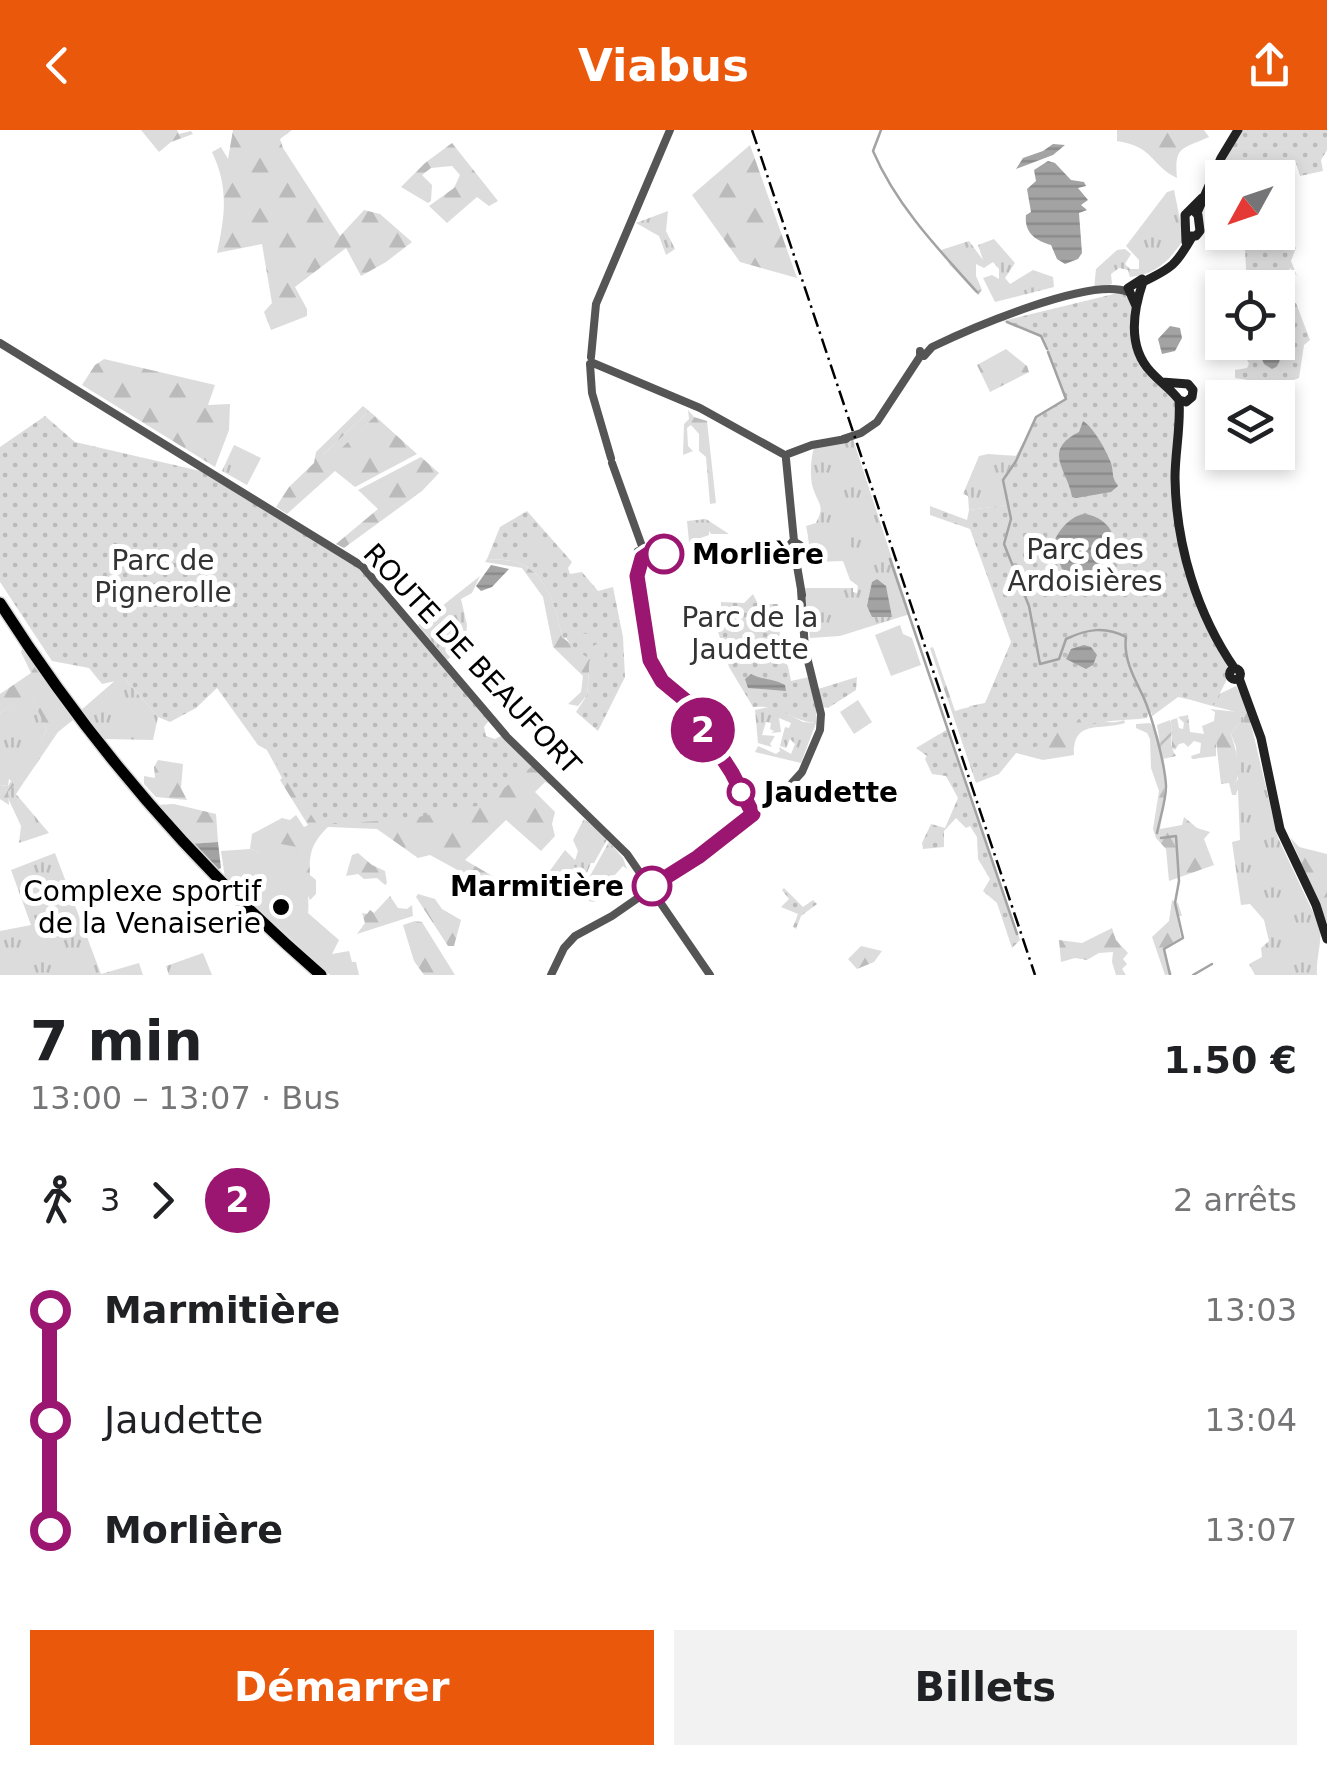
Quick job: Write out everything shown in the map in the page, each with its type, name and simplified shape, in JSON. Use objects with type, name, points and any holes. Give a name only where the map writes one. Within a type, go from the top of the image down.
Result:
[{"type":"main road","points":[[1238,130],[1191,213],[1200,232],[1189,234],[1176,264],[1134,289],[1134,333],[1136,348],[1148,369],[1179,395],[1175,466],[1181,536],[1200,601],[1251,709],[1280,829],[1316,905],[1327,939]]},
{"type":"main road","points":[[0,603],[60,693],[149,806],[231,893],[321,975]]},
{"type":"street","points":[[670,130],[595,308],[592,396],[642,553],[637,586],[647,629],[648,657],[661,679],[685,700],[753,814]]},
{"type":"street","points":[[786,456],[812,444],[862,433],[880,419],[923,353],[1011,312],[1096,292],[1134,289]]},
{"type":"street","name":"ROUTE DE BEAUFORT","points":[[0,342],[359,563],[507,737],[627,854],[708,973]]},
{"type":"street","points":[[591,362],[704,410],[786,456]]},
{"type":"street","points":[[551,975],[564,948],[575,936],[612,916],[698,857],[790,786],[803,765],[821,721],[804,629],[796,553],[800,547],[794,541],[786,456]]},
{"type":"green space","points":[[141,130],[193,134],[171,142],[159,152]]},
{"type":"green space","points":[[233,130],[292,130],[280,139],[283,148],[340,236],[364,210],[380,214],[412,242],[361,276],[346,248],[295,287],[307,316],[271,330],[264,312],[272,303],[262,244],[217,253],[224,202],[212,152],[221,147],[228,159]]},
{"type":"green space","points":[[1117,130],[1204,130],[1209,137],[1182,150],[1177,160],[1177,178],[1139,147],[1117,141]]},
{"type":"green space","points":[[1240,130],[1327,130],[1327,150],[1321,160],[1323,171],[1300,176],[1295,160],[1223,160]]},
{"type":"green space","points":[[452,143],[498,201],[489,206],[477,197],[447,223],[429,206],[454,188],[460,175],[452,166],[431,168],[422,175],[432,185],[428,203],[401,187]]},
{"type":"green space","points":[[750,145],[797,278],[740,262],[692,195]]},
{"type":"green space","points":[[1174,190],[1184,239],[1173,254],[1155,270],[1139,276],[1130,277],[1128,270],[1119,268],[1111,274],[1112,284],[1094,289],[1096,269],[1117,250],[1125,249],[1131,254],[1125,264],[1130,269],[1139,269],[1139,260],[1126,246],[1167,192]]},
{"type":"green space","points":[[668,211],[666,231],[675,249],[666,255],[659,236],[636,223]]},
{"type":"green space","points":[[994,239],[1015,263],[1005,278],[1010,284],[1033,270],[1053,277],[1054,287],[995,302],[983,278],[992,275],[999,279],[999,269],[993,262],[984,268],[976,264],[982,290],[978,295],[941,250],[969,241],[983,260],[978,245]]},
{"type":"green space","points":[[1296,248],[1291,261],[1295,270],[1246,270],[1245,250]]},
{"type":"green space","name":"Parc des Ardoisières","points":[[1122,292],[1134,305],[1131,333],[1137,360],[1177,404],[1180,542],[1230,673],[1214,705],[1178,697],[1151,717],[1149,712],[1147,718],[1083,728],[1080,719],[1062,724],[1050,742],[1013,754],[1003,766],[976,781],[956,719],[970,706],[985,703],[1011,642],[970,529],[930,515],[930,506],[967,520],[969,510],[1007,505],[1003,480],[1037,416],[1065,399],[1043,338],[1003,321]]},
{"type":"green space","points":[[1295,303],[1310,340],[1304,345],[1299,378],[1235,378],[1235,370],[1247,368],[1247,360],[1295,360]]},
{"type":"green space","points":[[1006,349],[1029,372],[990,392],[977,365]]},
{"type":"green space","points":[[104,359],[215,385],[208,405],[230,404],[229,430],[215,467],[82,385]]},
{"type":"green space","points":[[363,406],[369,411],[323,455],[328,461],[375,416],[417,454],[355,487],[335,471],[287,514],[276,507],[289,487],[314,463],[316,452]]},
{"type":"green space","points":[[688,410],[694,417],[707,421],[716,503],[710,504],[706,457],[699,451],[699,434],[691,425],[687,428],[688,446],[693,451],[683,455]]},
{"type":"green space","points":[[369,411],[375,416],[328,462],[322,456]]},
{"type":"green space","name":"Parc de Pignerolle","points":[[45,416],[75,442],[209,473],[359,566],[491,718],[484,727],[486,736],[495,739],[503,735],[532,765],[530,768],[482,805],[407,819],[318,825],[267,750],[258,745],[217,688],[196,708],[170,722],[158,717],[125,679],[102,684],[89,668],[52,661],[0,582],[0,447]]},
{"type":"green space","points":[[853,439],[910,614],[840,636],[810,638],[804,588],[853,588],[857,593],[858,586],[850,580],[843,561],[814,562],[806,526],[816,523],[821,509],[811,481],[813,451],[814,447]]},
{"type":"green space","points":[[234,445],[261,458],[247,485],[222,471]]},
{"type":"green space","points":[[979,456],[1019,456],[1004,480],[1008,505],[969,510],[968,496],[963,494]]},
{"type":"green space","points":[[421,457],[439,473],[422,491],[344,548],[336,544],[378,509],[358,490]]},
{"type":"green space","points":[[527,511],[572,562],[570,574],[582,572],[598,591],[613,587],[623,637],[625,677],[598,731],[576,712],[587,695],[590,659],[562,638],[547,589],[522,564],[487,559],[500,527]]},
{"type":"green space","points":[[706,519],[729,534],[709,531],[709,535],[689,542],[687,521]]},
{"type":"green space","points":[[840,524],[852,549],[840,555],[809,545],[807,528]]},
{"type":"green space","points":[[536,530],[559,556],[543,570],[520,544]]},
{"type":"green space","points":[[487,559],[522,564],[547,589],[562,637],[590,659],[587,695],[578,706],[568,704],[581,692],[583,676],[553,647],[543,597],[522,568],[485,562]]},
{"type":"green space","points":[[480,576],[472,593],[461,599],[467,625],[465,645],[447,660],[418,625]]},
{"type":"green space","name":"Parc de la Jaudette","points":[[753,594],[758,604],[778,604],[781,657],[791,681],[809,677],[816,723],[771,708],[753,707],[729,667],[715,622],[721,617],[721,602],[744,603]]},
{"type":"green space","points":[[900,625],[903,634],[912,638],[921,665],[891,676],[875,635]]},
{"type":"green space","points":[[579,633],[589,634],[593,646],[601,642],[606,645],[601,677],[590,671],[590,658],[577,643]]},
{"type":"green space","points":[[23,647],[73,720],[58,732],[24,782],[19,780],[8,792],[9,805],[0,799],[0,785],[8,786],[11,781],[3,773],[11,764],[9,757],[29,755],[47,731],[30,693],[0,713],[0,694],[31,673],[21,652]]},
{"type":"green space","points":[[933,647],[955,711],[992,704],[1031,704],[1099,721],[1125,723],[1083,731],[1074,755],[1043,760],[1016,753],[999,774],[976,783],[930,648]]},
{"type":"green space","points":[[857,677],[856,690],[828,708],[823,707],[818,689]]},
{"type":"green space","points":[[118,678],[125,679],[158,717],[153,740],[104,739],[80,711]]},
{"type":"green space","points":[[1236,686],[1252,716],[1248,718],[1192,700],[1213,697]]},
{"type":"green space","points":[[30,692],[47,731],[29,756],[11,764],[8,786],[0,785],[0,713]]},
{"type":"green space","points":[[858,700],[872,722],[854,734],[840,712]]},
{"type":"green space","points":[[773,706],[803,722],[816,723],[801,763],[755,752],[758,746],[776,754],[779,747],[791,754],[795,744],[790,739],[786,748],[780,746],[785,727],[789,728],[791,723],[779,718],[781,732],[771,733],[771,723],[766,722],[762,735],[775,736],[772,747],[758,743],[755,710]]},
{"type":"green space","points":[[1210,709],[1252,716],[1253,723],[1245,726],[1239,716],[1231,734],[1238,767],[1236,795],[1232,795],[1229,783],[1221,784],[1216,741],[1216,756],[1192,759],[1200,753],[1201,743],[1194,741],[1188,747],[1184,743],[1172,748],[1171,720],[1177,718],[1179,728],[1183,729],[1184,723],[1178,717],[1188,715],[1190,732],[1204,734],[1202,726],[1214,721],[1215,712]]},
{"type":"green space","points":[[1239,716],[1245,725],[1251,724],[1278,838],[1320,927],[1317,975],[1255,975],[1249,964],[1262,957],[1261,948],[1269,941],[1264,920],[1250,904],[1241,905],[1232,842],[1240,840],[1238,791],[1233,786],[1238,779],[1236,747],[1231,734]]},
{"type":"green space","points":[[1170,720],[1176,756],[1163,759],[1157,725]]},
{"type":"green space","points":[[1150,723],[1164,759],[1160,829],[1182,825],[1184,817],[1197,828],[1210,832],[1204,839],[1214,865],[1169,881],[1166,849],[1153,829],[1159,791],[1151,768],[1150,739],[1136,728],[1136,724]]},
{"type":"green space","points":[[948,729],[1020,940],[1012,948],[997,903],[983,891],[990,879],[978,859],[977,837],[970,826],[966,828],[956,818],[944,831],[944,847],[923,849],[931,824],[945,828],[958,798],[946,776],[932,774],[927,756],[916,748]]},
{"type":"green space","points":[[504,737],[556,788],[545,782],[535,792],[555,812],[555,836],[541,851],[506,820],[465,860],[494,877],[485,885],[430,855],[418,858],[377,829],[328,827],[311,854],[310,875],[316,880],[316,894],[310,900],[305,889],[302,848],[258,852],[250,849],[252,834],[282,818],[290,820],[296,815],[304,827],[308,825],[267,750],[496,741]]},
{"type":"green space","points":[[158,760],[183,764],[181,788],[187,800],[156,797],[144,784],[144,776],[155,778]]},
{"type":"green space","points":[[19,779],[24,782],[16,794],[49,833],[19,843],[21,826],[8,792]]},
{"type":"green space","points":[[174,804],[216,814],[218,842],[189,844],[156,805]]},
{"type":"green space","points":[[584,819],[608,838],[591,863],[580,890],[563,893],[546,876],[565,850],[575,860],[578,851],[573,840]]},
{"type":"green space","points":[[1290,837],[1299,847],[1327,854],[1327,923]]},
{"type":"green space","points":[[609,842],[627,869],[623,866],[614,876],[618,880],[594,902],[589,901],[582,890]]},
{"type":"green space","name":"Complexe sportif de la Venaiserie","points":[[276,843],[302,848],[308,913],[339,940],[332,954],[349,951],[359,975],[330,975],[225,878],[221,851],[258,852]]},
{"type":"green space","points":[[55,853],[101,974],[139,963],[143,975],[0,975],[0,931],[31,925],[11,870]]},
{"type":"green space","points":[[358,853],[385,871],[385,885],[377,878],[346,876],[352,855]]},
{"type":"green space","points":[[784,888],[803,907],[813,900],[817,904],[801,916],[796,929],[793,927],[798,914],[781,907],[789,899]]},
{"type":"green space","points":[[418,894],[435,899],[442,909],[461,920],[454,946],[448,946],[416,897]]},
{"type":"green space","points":[[390,896],[398,908],[412,905],[413,916],[357,934],[365,923],[362,913],[374,913]]},
{"type":"green space","points":[[1172,900],[1178,903],[1182,916],[1177,916],[1181,938],[1163,949],[1172,974],[1165,975],[1152,937],[1169,921]]},
{"type":"green space","points":[[422,922],[455,975],[424,975],[414,961],[403,925]]},
{"type":"green space","points":[[1112,928],[1116,940],[1128,953],[1122,969],[1126,975],[1116,975],[1113,952],[1061,962],[1059,940],[1082,943]]},
{"type":"green space","points":[[861,946],[882,951],[874,962],[857,969],[848,959]]},
{"type":"green space","points":[[203,953],[212,975],[169,975],[166,966]]},
{"type":"shaded area","points":[[1053,144],[1065,145],[1053,155],[1016,169],[1023,158]]},
{"type":"shaded area","points":[[1048,161],[1071,180],[1086,186],[1078,188],[1088,200],[1081,205],[1087,210],[1079,213],[1082,253],[1065,264],[1057,259],[1051,245],[1032,235],[1026,221],[1031,212],[1027,189],[1036,181],[1034,170]]},
{"type":"shaded area","points":[[1170,326],[1180,328],[1182,338],[1175,351],[1162,354],[1158,339]]},
{"type":"shaded area","points":[[1262,360],[1280,360],[1272,369]]},
{"type":"shaded area","points":[[1083,421],[1103,446],[1118,486],[1111,492],[1076,498],[1072,497],[1059,454],[1061,446],[1079,432]]},
{"type":"shaded area","points":[[1084,514],[1103,522],[1113,538],[1096,573],[1082,577],[1062,569],[1053,547],[1064,526]]},
{"type":"shaded area","points":[[491,565],[509,569],[492,587],[481,591],[476,586]]},
{"type":"shaded area","points":[[877,579],[886,586],[892,617],[872,617],[867,606],[872,582]]},
{"type":"shaded area","points":[[1084,645],[1097,655],[1093,665],[1086,669],[1066,659],[1071,649]]},
{"type":"shaded area","points":[[751,674],[781,683],[786,691],[748,688],[745,679]]},
{"type":"shaded area","points":[[218,842],[221,868],[217,870],[189,844]]},
{"type":"waterway","points":[[881,130],[873,151],[893,190],[977,292]]},
{"type":"waterway","points":[[1007,322],[1041,336],[1047,349]]},
{"type":"waterway","points":[[1048,352],[1066,399],[1036,417],[1003,480],[1011,519],[1004,544],[1029,606],[1040,664],[1059,659],[1066,639],[1081,633],[1103,630],[1126,637],[1128,660],[1150,715],[1165,777],[1157,833]]},
{"type":"waterway","points":[[890,559],[1017,934]]},
{"type":"waterway","points":[[1161,838],[1176,836],[1179,881],[1175,903],[1183,938],[1164,949],[1170,975]]},
{"type":"waterway","points":[[1193,975],[1212,964]]},
{"type":"railway","points":[[752,130],[1035,975]]},
{"type":"bus line","name":"2","points":[[652,886],[698,857],[753,814],[685,700],[662,681],[650,660],[637,576],[642,558],[664,554]]},
{"type":"place","name":"Morlière","points":[[664,554]]},
{"type":"place","name":"Jaudette","points":[[741,792]]},
{"type":"place","name":"Marmitière","points":[[652,886]]},
{"type":"place","name":"Complexe sportif de la Venaiserie","points":[[281,907]]}]
